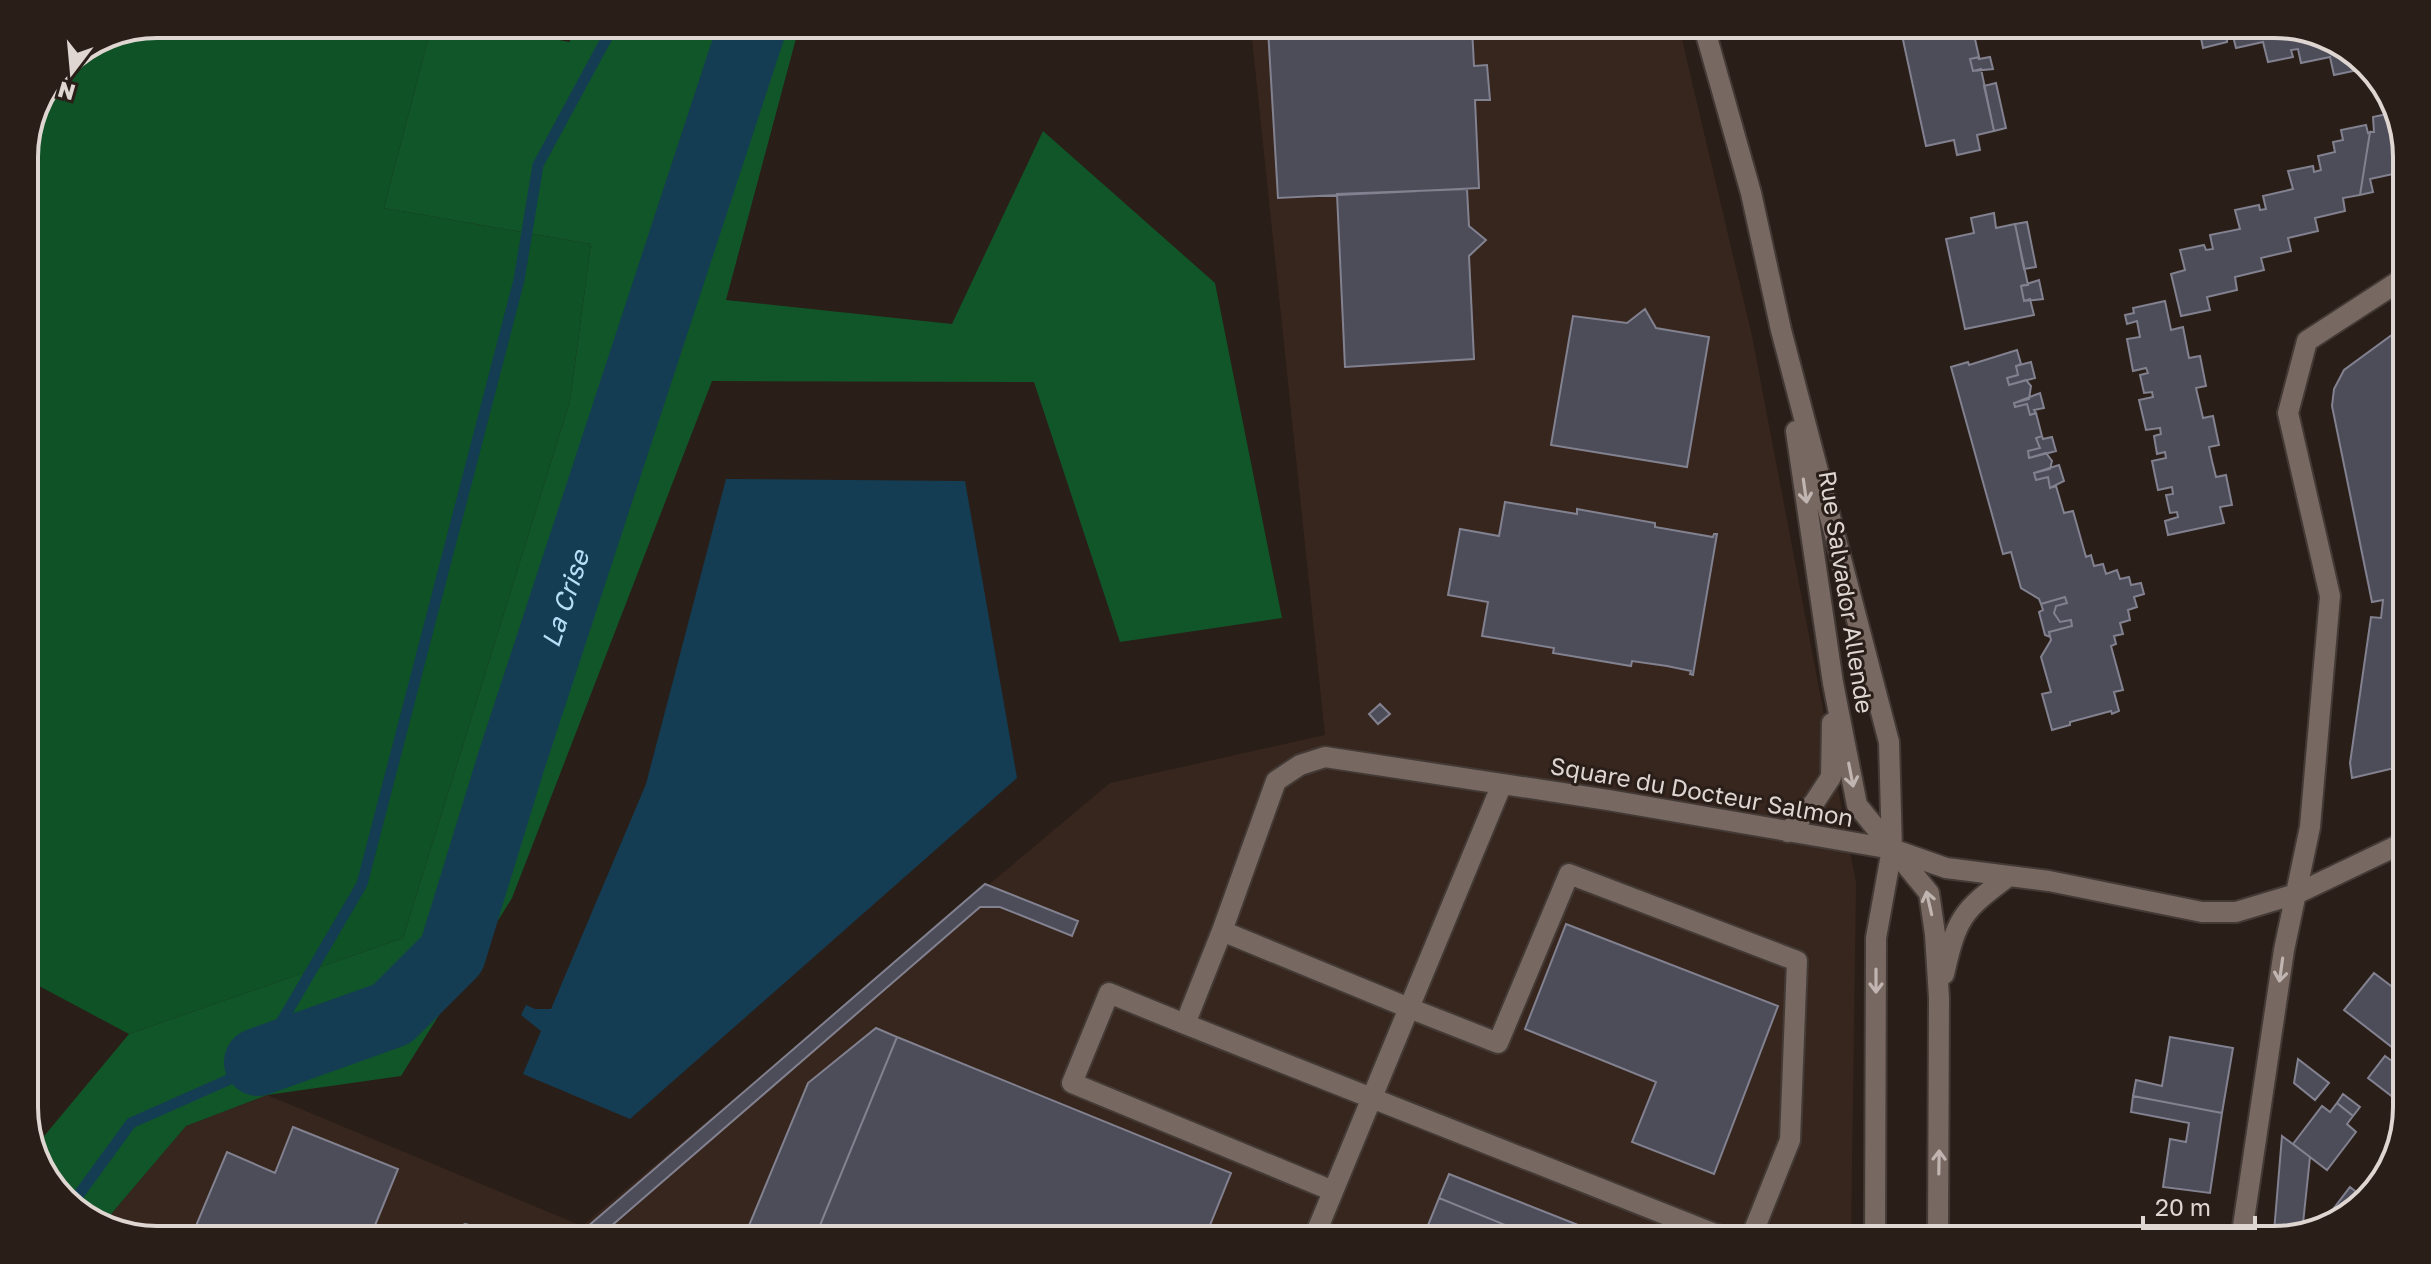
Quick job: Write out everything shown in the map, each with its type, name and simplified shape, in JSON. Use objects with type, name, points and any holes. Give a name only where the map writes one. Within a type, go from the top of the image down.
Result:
[{"type":"street","name":"Rue Salvador Allende","points":[[1707,38],[1755,208],[1781,330],[1889,742],[1892,849],[1876,938],[1875,1226]]},
{"type":"street","points":[[2243,1226],[2284,950],[2310,827],[2330,596],[2288,413],[2307,341],[2393,285]]},
{"type":"street","name":"Rue Salvador Allende","points":[[1781,330],[1833,683],[1857,805],[1929,893],[1939,998],[1938,1226]]},
{"type":"street","points":[[1788,832],[1814,803],[1831,777],[1833,683]]},
{"type":"street","name":"Square du Docteur Salmon","points":[[1185,1024],[1276,781],[1300,765],[1325,757],[1892,849],[1946,868],[2049,881],[2202,912],[2236,912],[2296,894],[2393,848]]},
{"type":"street","points":[[1319,1226],[1502,784]]},
{"type":"street","points":[[1222,931],[1498,1043],[1569,874],[1797,961],[1790,1140],[1756,1226]]},
{"type":"street","points":[[1939,998],[1954,931],[1973,902],[2009,876]]},
{"type":"street","points":[[1333,1191],[1072,1083],[1109,993],[1695,1226]]},
{"type":"shaded area","points":[[1252,38],[1682,38],[1752,336],[1856,883],[1851,1226],[582,1226],[1110,783],[1325,735]]},
{"type":"shaded area","points":[[267,1095],[582,1226],[157,1226],[134,1224],[109,1216],[186,1126]]},
{"type":"green space","points":[[428,38],[384,208],[591,244],[570,401],[403,938],[129,1034],[38,985],[38,149],[42,126],[50,104],[73,73],[111,47],[134,40]]},
{"type":"green space","points":[[428,38],[550,38],[569,42],[572,38],[796,38],[726,300],[952,324],[1043,131],[1215,283],[1282,618],[1120,642],[1034,382],[712,381],[512,898],[401,1076],[267,1095],[186,1126],[109,1216],[78,1197],[67,1186],[50,1160],[42,1138],[129,1034],[403,938],[570,401],[591,244],[384,208]]},
{"type":"water","points":[[726,479],[965,481],[1017,778],[630,1119],[523,1074],[541,1031],[521,1015],[526,1005],[535,1009],[551,1009],[646,784]]},
{"type":"building","points":[[1269,38],[1473,38],[1474,66],[1487,65],[1490,100],[1475,100],[1479,188],[1278,198]]},
{"type":"building","points":[[1903,38],[1975,38],[1979,57],[1970,59],[1973,71],[1981,69],[1994,131],[1977,135],[1980,150],[1957,155],[1954,140],[1926,146]]},
{"type":"building","points":[[2201,38],[2227,38],[2227,42],[2203,48]]},
{"type":"building","points":[[2234,38],[2290,39],[2327,50],[2356,70],[2334,75],[2330,57],[2301,63],[2298,49],[2291,50],[2293,57],[2268,62],[2263,42],[2236,48]]},
{"type":"building","points":[[1990,57],[1993,69],[1973,71],[1970,59]]},
{"type":"building","points":[[1996,83],[2006,128],[1994,131],[1984,86]]},
{"type":"building","points":[[2385,114],[2387,119],[2393,149],[2393,174],[2370,179],[2373,192],[2360,195],[2370,132],[2374,132],[2373,117]]},
{"type":"building","points":[[2366,125],[2370,132],[2360,195],[2343,198],[2345,211],[2315,218],[2318,231],[2288,238],[2291,251],[2261,258],[2264,270],[2235,277],[2237,290],[2207,297],[2210,310],[2181,316],[2171,274],[2185,270],[2180,250],[2204,245],[2206,250],[2213,249],[2210,235],[2240,229],[2235,210],[2259,205],[2260,210],[2266,209],[2263,196],[2293,189],[2288,171],[2313,166],[2314,172],[2321,170],[2318,156],[2335,152],[2333,142],[2343,140],[2341,130]]},
{"type":"building","points":[[1467,189],[1469,226],[1486,240],[1469,256],[1474,359],[1345,367],[1337,194]]},
{"type":"building","points":[[1994,213],[1996,228],[2015,224],[2028,285],[2021,286],[2024,301],[2030,299],[2034,315],[1965,329],[1946,239],[1974,233],[1971,218]]},
{"type":"building","points":[[2027,222],[2036,267],[2024,269],[2015,224]]},
{"type":"building","points":[[2039,280],[2043,299],[2024,301],[2021,286]]},
{"type":"building","points":[[2165,301],[2171,330],[2183,327],[2189,358],[2200,356],[2206,386],[2196,388],[2203,418],[2213,416],[2219,445],[2209,447],[2216,477],[2226,475],[2232,505],[2220,507],[2224,523],[2168,535],[2165,521],[2178,517],[2177,512],[2170,513],[2166,495],[2173,494],[2172,487],[2158,490],[2152,461],[2166,458],[2165,452],[2157,454],[2154,436],[2161,434],[2160,428],[2146,430],[2139,400],[2153,397],[2152,392],[2144,393],[2140,375],[2148,373],[2146,368],[2133,371],[2127,339],[2140,337],[2137,321],[2127,324],[2125,315],[2134,313],[2133,308]]},
{"type":"building","points":[[1645,309],[1656,328],[1709,337],[1687,467],[1551,445],[1573,316],[1627,323]]},
{"type":"building","points":[[2393,334],[2393,768],[2352,778],[2350,763],[2371,617],[2381,618],[2383,600],[2372,602],[2332,406],[2334,389],[2344,370]]},
{"type":"building","points":[[2017,350],[2021,364],[2016,366],[2018,375],[2007,378],[2009,385],[2026,380],[2031,386],[2029,399],[2014,403],[2015,407],[2027,404],[2030,415],[2036,413],[2042,436],[2036,438],[2040,448],[2028,451],[2029,458],[2046,453],[2052,461],[2050,469],[2034,473],[2036,480],[2048,477],[2050,488],[2056,486],[2064,513],[2073,511],[2086,557],[2091,555],[2094,566],[2103,564],[2106,574],[2117,570],[2120,579],[2129,577],[2131,585],[2141,583],[2144,594],[2134,597],[2137,607],[2128,610],[2130,620],[2120,623],[2123,634],[2114,636],[2116,644],[2111,646],[2123,690],[2114,692],[2119,711],[2070,722],[2070,725],[2052,730],[2042,694],[2051,692],[2041,657],[2051,640],[2049,632],[2072,626],[2071,620],[2060,622],[2054,613],[2056,606],[2067,603],[2065,597],[2041,604],[2039,599],[2021,588],[2011,552],[2003,554],[1951,367],[1968,362],[1969,365]]},
{"type":"building","points":[[2031,362],[2035,378],[2009,385],[2007,378],[2018,375],[2016,366]]},
{"type":"building","points":[[2040,393],[2044,408],[2034,410],[2036,413],[2030,415],[2027,404],[2015,407],[2014,403]]},
{"type":"building","points":[[2042,436],[2043,439],[2052,437],[2056,451],[2029,458],[2028,451],[2040,448],[2036,438]]},
{"type":"building","points":[[2059,465],[2064,481],[2050,488],[2048,477],[2036,480],[2034,473]]},
{"type":"building","points":[[1505,502],[1577,514],[1577,509],[1655,523],[1655,527],[1713,537],[1717,534],[1693,675],[1691,671],[1667,666],[1632,661],[1631,666],[1553,653],[1554,648],[1482,636],[1488,602],[1448,595],[1460,529],[1499,536]]},
{"type":"building","points":[[2065,597],[2067,603],[2056,606],[2054,613],[2060,622],[2071,620],[2072,626],[2049,632],[2050,637],[2045,635],[2039,612],[2043,610],[2041,604]]},
{"type":"building","points":[[1380,704],[1390,714],[1378,724],[1369,714]]},
{"type":"building","points":[[985,884],[1078,921],[1072,936],[1000,907],[980,907],[611,1226],[588,1226]]},
{"type":"building","points":[[1566,924],[1778,1006],[1714,1174],[1632,1142],[1656,1082],[1525,1029]]},
{"type":"building","points":[[2374,973],[2393,987],[2393,1048],[2344,1010]]},
{"type":"building","points":[[876,1028],[897,1037],[820,1226],[749,1226],[808,1083]]},
{"type":"building","points":[[897,1037],[1231,1173],[1210,1226],[820,1226]]},
{"type":"building","points":[[2170,1037],[2233,1048],[2222,1113],[2133,1096],[2136,1080],[2162,1086]]},
{"type":"building","points":[[2385,1056],[2393,1062],[2393,1097],[2368,1078]]},
{"type":"building","points":[[2298,1059],[2329,1083],[2315,1100],[2294,1083]]},
{"type":"building","points":[[2343,1094],[2360,1107],[2353,1116],[2337,1103]]},
{"type":"building","points":[[2133,1096],[2222,1113],[2210,1193],[2163,1187],[2170,1139],[2186,1142],[2189,1123],[2131,1112]]},
{"type":"building","points":[[2337,1103],[2353,1116],[2347,1124],[2356,1132],[2327,1170],[2293,1144],[2322,1106],[2330,1112]]},
{"type":"building","points":[[293,1127],[398,1169],[375,1226],[196,1226],[227,1152],[275,1173]]},
{"type":"building","points":[[2282,1136],[2310,1157],[2303,1222],[2275,1226]]},
{"type":"building","points":[[1449,1174],[1581,1226],[1508,1226],[1439,1198]]},
{"type":"building","points":[[2350,1187],[2357,1193],[2335,1209]]},
{"type":"building","points":[[1439,1198],[1508,1226],[1428,1226]]},
{"type":"waterway","name":"La Crise","points":[[77,1196],[131,1123],[237,1076],[258,1062],[362,884],[519,280],[538,165],[607,38]]},
{"type":"waterway","name":"La Crise","points":[[258,1062],[392,1014],[452,954],[511,762],[749,38]]}]
